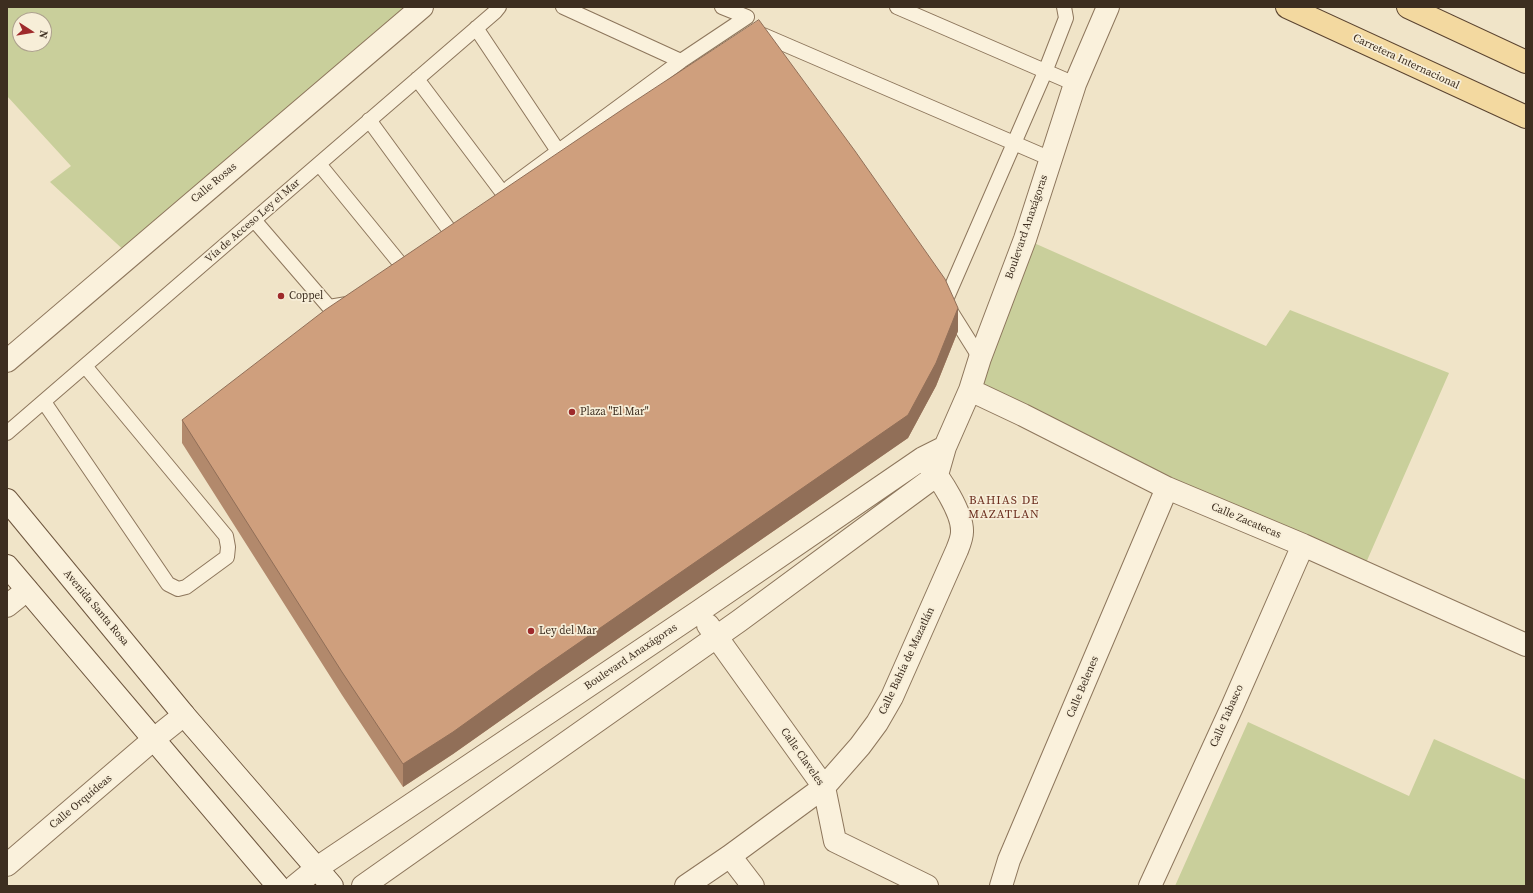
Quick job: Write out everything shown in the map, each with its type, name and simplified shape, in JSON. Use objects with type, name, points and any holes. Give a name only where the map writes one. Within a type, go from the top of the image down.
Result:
[{"type":"main road","name":"Carretera Internacional","points":[[1287,7],[1526,117]]},
{"type":"main road","points":[[1408,7],[1526,62]]},
{"type":"street","name":"Calle Rosas","points":[[7,361],[422,7]]},
{"type":"street","name":"Boulevard Anaxágoras","points":[[937,475],[946,447],[970,390],[980,358],[1025,239],[1075,84],[1108,7]]},
{"type":"street","name":"Calle Zacatecas","points":[[970,390],[1023,415],[1167,488],[1303,545],[1526,645]]},
{"type":"street","name":"Boulevard Anaxágoras","points":[[317,868],[698,612],[923,458],[946,447]]},
{"type":"street","name":"Calle Bahía de Mazatlán","points":[[686,886],[730,856],[824,787],[860,746],[892,697],[957,550],[962,533],[960,515],[937,475],[923,458]]},
{"type":"street","points":[[363,886],[716,637],[937,475]]},
{"type":"street","name":"Calle Belenes","points":[[1001,886],[1012,852],[1167,488]]},
{"type":"street","name":"Avenida Santa Rosa","points":[[7,500],[184,715],[332,886]]},
{"type":"street","name":"Calle Tabasco","points":[[1150,886],[1232,707],[1303,545]]},
{"type":"street","points":[[7,566],[278,886]]},
{"type":"street","points":[[7,606],[27,590]]},
{"type":"street","name":"Calle Claveles","points":[[698,612],[824,787],[835,841],[927,886]]},
{"type":"street","points":[[154,739],[184,715]]},
{"type":"street","name":"Calle Orquídeas","points":[[7,864],[154,739]]},
{"type":"street","points":[[730,856],[753,886]]},
{"type":"street","points":[[294,886],[317,868]]},
{"type":"lane","name":"Vía de Acceso Ley el Mar","points":[[7,434],[499,7]]},
{"type":"lane","points":[[563,7],[680,61]]},
{"type":"lane","points":[[722,7],[749,12],[777,54]]},
{"type":"lane","points":[[897,7],[1075,84]]},
{"type":"lane","points":[[945,302],[1045,72],[1066,18],[1064,7]]},
{"type":"lane","points":[[490,201],[749,12]]},
{"type":"lane","points":[[476,28],[558,151]]},
{"type":"lane","points":[[763,35],[1050,159]]},
{"type":"lane","points":[[417,79],[502,192]]},
{"type":"lane","points":[[369,120],[450,231]]},
{"type":"lane","points":[[319,164],[403,267]]},
{"type":"lane","points":[[254,220],[330,308],[352,303],[358,300]]},
{"type":"lane","points":[[438,240],[462,223]]},
{"type":"lane","points":[[391,276],[415,258]]},
{"type":"lane","points":[[937,289],[980,358]]},
{"type":"lane","points":[[44,402],[168,584],[178,589],[186,587],[227,557],[228,547],[226,536],[85,366]]},
{"type":"green space","points":[[7,7],[422,7],[129,255],[50,182],[71,166],[7,96]]},
{"type":"green space","points":[[1025,239],[1266,346],[1290,310],[1449,373],[1362,572],[970,390]]},
{"type":"green space","points":[[1248,722],[1409,796],[1434,739],[1526,780],[1526,886],[1175,886]]},
{"type":"building","name":"Plaza \"El Mar\"","points":[[759,20],[855,151],[945,279],[958,308],[936,363],[908,415],[538,671],[453,732],[403,764],[342,672],[182,420],[325,310],[629,105]]},
{"type":"place","name":"Coppel","points":[[281,296]]},
{"type":"place","name":"Plaza \"El Mar\"","points":[[572,412]]},
{"type":"place","name":"Ley del Mar","points":[[531,631]]},
{"type":"district","name":"BAHIAS DE MAZATLAN","points":[[1004,508]]}]
